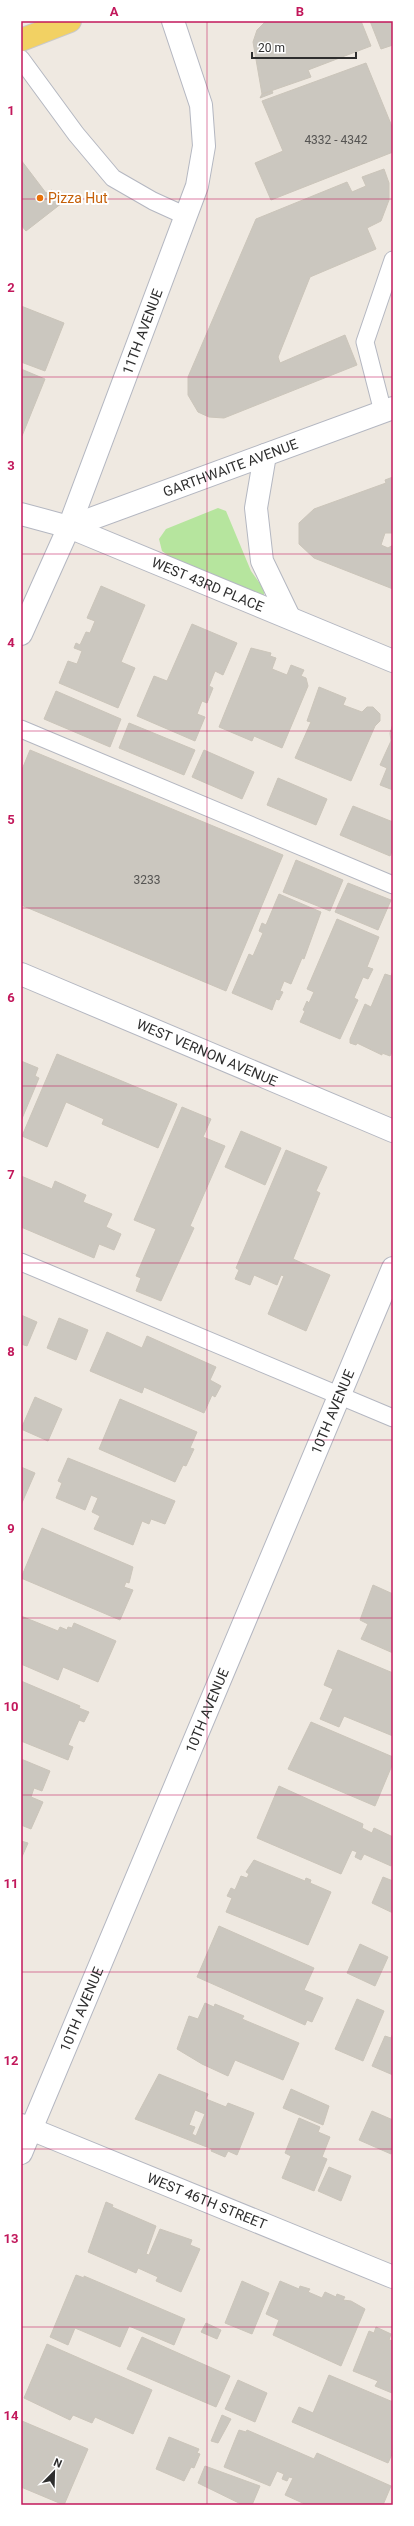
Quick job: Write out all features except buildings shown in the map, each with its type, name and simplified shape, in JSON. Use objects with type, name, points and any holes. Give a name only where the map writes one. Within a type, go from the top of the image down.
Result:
[{"type":"main road","points":[[21,40],[70,21]]},
{"type":"street","name":"11TH AVENUE","points":[[21,634],[69,527],[197,186],[204,146],[201,105],[173,21]]},
{"type":"street","name":"GARTHWAITE AVENUE","points":[[69,527],[388,410]]},
{"type":"street","points":[[265,455],[256,508],[262,561],[289,617]]},
{"type":"street","name":"WEST 43RD PLACE","points":[[21,514],[69,527],[393,661]]},
{"type":"street","name":"WEST VERNON AVENUE","points":[[21,974],[393,1131]]},
{"type":"street","name":"10TH AVENUE","points":[[21,2153],[26,2127],[393,1268]]},
{"type":"street","name":"WEST 46TH STREET","points":[[26,2127],[393,2277]]},
{"type":"lane","points":[[21,58],[76,134],[113,178],[153,201],[186,216]]},
{"type":"lane","points":[[388,410],[366,342],[393,260]]},
{"type":"lane","points":[[21,729],[393,885]]},
{"type":"lane","points":[[21,1262],[393,1418]]},
{"type":"green space","points":[[218,508],[226,511],[251,571],[264,589],[264,595],[261,596],[170,557],[162,551],[159,539],[166,529]]},
{"type":"place","name":"Pizza Hut","points":[[40,198]]}]
